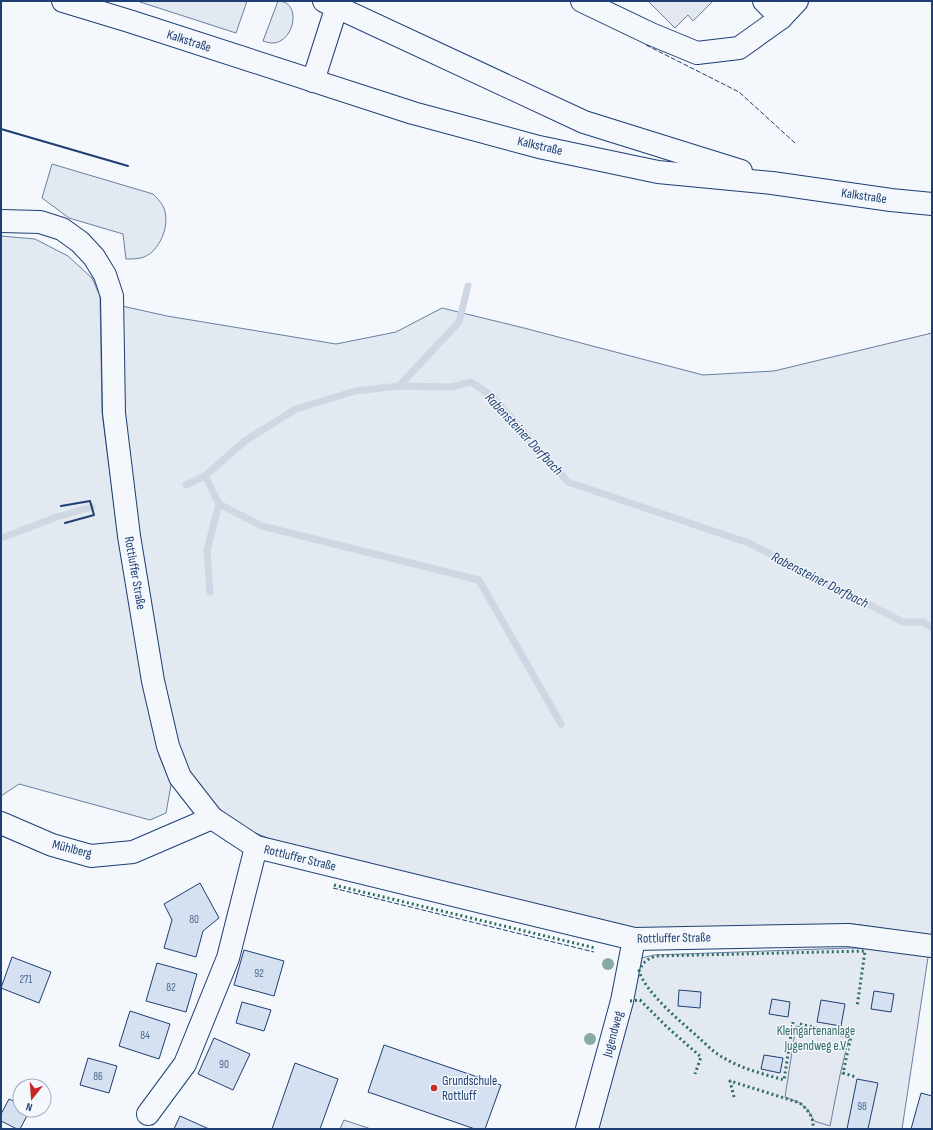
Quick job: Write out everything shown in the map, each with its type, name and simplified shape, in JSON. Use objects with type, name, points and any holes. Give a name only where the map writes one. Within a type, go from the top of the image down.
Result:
[{"type":"street","name":"Kalkstraße","points":[[63,1],[413,113],[539,147],[658,172],[772,183],[892,200],[932,204]]},
{"type":"street","points":[[582,1],[651,34],[697,53],[739,48],[781,18],[797,1]]},
{"type":"street","points":[[764,1],[781,18]]},
{"type":"street","name":"Kalkstraße","points":[[314,82],[334,3],[584,122],[730,168],[772,183]]},
{"type":"street","name":"Rottluffer Straße","points":[[1,221],[40,222],[62,229],[80,242],[94,258],[105,275],[112,296],[114,413],[129,536],[154,681],[168,746],[180,777],[212,818],[256,848],[634,939],[848,935],[932,946]]},
{"type":"street","name":"Mühlberg","points":[[1,823],[52,845],[91,856],[132,852],[212,818]]},
{"type":"street","points":[[148,1114],[185,1064],[205,1015],[228,958],[256,848]]},
{"type":"street","name":"Jugendweg","points":[[587,1129],[622,1001],[634,939]]},
{"type":"green space","points":[[137,1],[247,1],[236,33]]},
{"type":"green space","points":[[278,1],[286,3],[290,7],[293,14],[291,29],[281,41],[273,43],[263,41]]},
{"type":"green space","points":[[52,164],[153,194],[163,207],[166,218],[166,225],[162,238],[154,250],[142,258],[126,259],[123,234],[69,218],[42,198]]},
{"type":"green space","points":[[1,236],[35,239],[68,256],[92,278],[100,296],[102,412],[118,537],[152,724],[159,755],[171,785],[166,813],[150,820],[19,784],[1,796]]},
{"type":"green space","points":[[122,306],[167,316],[336,344],[396,332],[442,308],[703,375],[774,371],[932,333],[932,935],[853,924],[635,929],[305,853],[248,830],[212,804],[187,773],[168,712],[139,533],[125,412]]},
{"type":"green space","name":"Kleingartenanlage Jugendweg e.V.","points":[[850,948],[929,951],[902,1129],[595,1129],[637,959],[654,955]]},
{"type":"shaded area","points":[[648,1],[713,1],[693,21],[688,15],[675,28]]},
{"type":"shaded area","points":[[796,1026],[849,1038],[830,1126],[814,1121],[808,1110],[800,1103],[785,1097]]},
{"type":"shaded area","points":[[344,1120],[371,1129],[340,1129]]},
{"type":"building","points":[[200,883],[219,918],[203,931],[196,957],[164,948],[172,920],[164,904]]},
{"type":"building","points":[[244,950],[284,961],[274,996],[234,985]]},
{"type":"building","points":[[12,957],[51,972],[39,1003],[1,988]]},
{"type":"building","points":[[157,963],[197,974],[186,1012],[146,1001]]},
{"type":"building","points":[[679,990],[701,992],[700,1008],[678,1006]]},
{"type":"building","points":[[874,991],[894,994],[891,1012],[871,1009]]},
{"type":"building","points":[[772,999],[790,1002],[788,1017],[769,1014]]},
{"type":"building","points":[[821,1000],[845,1004],[841,1026],[817,1022]]},
{"type":"building","points":[[242,1002],[271,1010],[264,1031],[236,1023]]},
{"type":"building","points":[[130,1011],[170,1024],[159,1059],[119,1046]]},
{"type":"building","points":[[214,1038],[250,1054],[233,1090],[198,1074]]},
{"type":"building","name":"Grundschule Rottluff","points":[[384,1045],[501,1085],[485,1129],[475,1129],[368,1092]]},
{"type":"building","points":[[764,1055],[783,1058],[780,1073],[761,1069]]},
{"type":"building","points":[[88,1058],[117,1066],[109,1093],[80,1085]]},
{"type":"building","points":[[295,1063],[338,1079],[320,1129],[272,1129]]},
{"type":"building","points":[[857,1079],[878,1083],[868,1129],[847,1129]]},
{"type":"building","points":[[921,1093],[932,1096],[932,1129],[911,1129]]},
{"type":"building","points":[[9,1099],[12,1100],[12,1118],[26,1118],[20,1129],[17,1129],[1,1121],[1,1114]]},
{"type":"building","points":[[180,1116],[209,1129],[174,1129]]},
{"type":"waterway","points":[[399,386],[459,322],[468,286]]},
{"type":"waterway","name":"Rabensteiner Dorfbach","points":[[186,485],[205,476],[246,440],[296,409],[355,391],[399,386],[452,387],[471,382],[492,396],[568,482],[749,543],[903,622],[923,622],[932,628]]},
{"type":"waterway","points":[[205,476],[219,504],[262,526],[479,580],[561,724]]},
{"type":"waterway","points":[[210,592],[207,550],[219,504]]},
{"type":"waterway","name":"Rabensteiner Dorfbach","points":[[1,538],[57,517],[92,507]]},
{"type":"hedge","points":[[334,885],[595,948]]},
{"type":"hedge","points":[[793,1022],[784,1080],[753,1071],[731,1062],[710,1048],[673,1015],[656,997],[639,971],[646,961],[656,956],[865,951],[857,1007]]},
{"type":"hedge","points":[[630,1001],[640,1000],[667,1027],[701,1057],[695,1074]]},
{"type":"hedge","points":[[800,1024],[851,1036],[843,1073],[856,1077]]},
{"type":"hedge","points":[[734,1097],[730,1081],[800,1103],[810,1114],[813,1121],[813,1129]]},
{"type":"fence","points":[[646,45],[739,92],[795,143]]},
{"type":"fence","points":[[333,888],[594,952]]},
{"type":"wall","points":[[1,129],[128,166]]},
{"type":"wall","points":[[61,506],[90,501],[94,515],[65,523]]},
{"type":"place","name":"Grundschule Rottluff","points":[[434,1088]]}]
